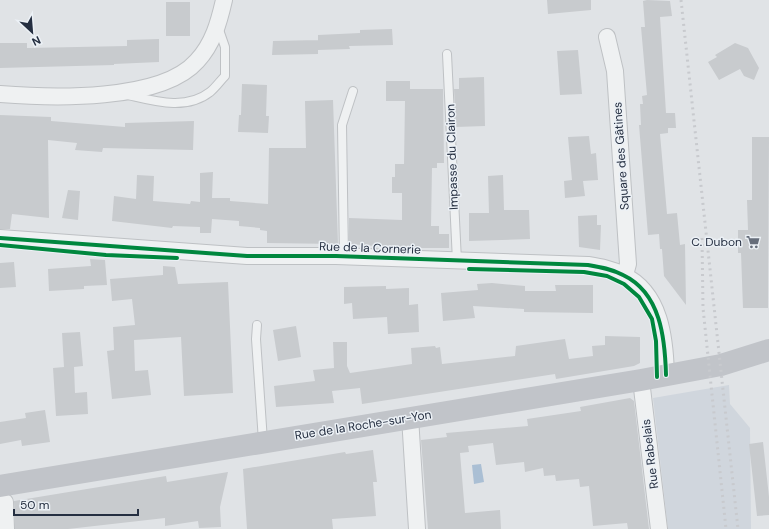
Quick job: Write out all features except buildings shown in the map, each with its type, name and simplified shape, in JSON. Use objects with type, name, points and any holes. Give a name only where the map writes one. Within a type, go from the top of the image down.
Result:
[{"type":"main road","name":"Rue de la Roche-sur-Yon","points":[[3,494],[263,442],[641,380],[726,364],[769,350]]},
{"type":"main road","name":"Rue de la Roche-sur-Yon","points":[[726,364],[769,366]]},
{"type":"street","points":[[0,94],[85,96],[146,88],[170,80],[183,73],[197,62],[207,48],[218,26],[224,0]]},
{"type":"street","name":"Square des Gâtines","points":[[607,37],[615,71],[628,264],[624,275]]},
{"type":"street","name":"Rue de la Cornerie","points":[[0,238],[201,253],[588,265],[624,275],[640,288],[655,307],[663,330],[666,375]]},
{"type":"street","name":"Rue Rabelais","points":[[641,380],[659,529]]},
{"type":"street","points":[[410,417],[417,529]]},
{"type":"street","points":[[3,494],[6,529]]},
{"type":"lane","points":[[117,93],[157,102],[188,103],[209,92],[225,76],[225,47],[218,26]]},
{"type":"lane","name":"Impasse du Clairon","points":[[447,54],[457,261]]},
{"type":"lane","points":[[344,257],[342,125],[353,91]]},
{"type":"lane","points":[[257,325],[256,339],[263,442]]},
{"type":"shaded area","points":[[729,385],[730,404],[750,428],[751,529],[668,529],[653,398]]},
{"type":"water","points":[[481,464],[484,482],[474,484],[472,465]]},
{"type":"railway","points":[[681,0],[738,529]]},
{"type":"railway","points":[[702,238],[703,308],[726,529]]},
{"type":"cycle path","points":[[0,238],[247,256],[336,256],[588,265],[601,267],[623,275],[636,283],[646,293],[653,305],[662,332],[666,375]]},
{"type":"cycle path","points":[[0,245],[106,255],[177,258]]},
{"type":"cycle path","points":[[469,269],[584,272],[607,276],[624,284],[639,297],[652,319],[656,341],[657,377]]},
{"type":"place","name":"C. Dubon","points":[[753,242]]}]
